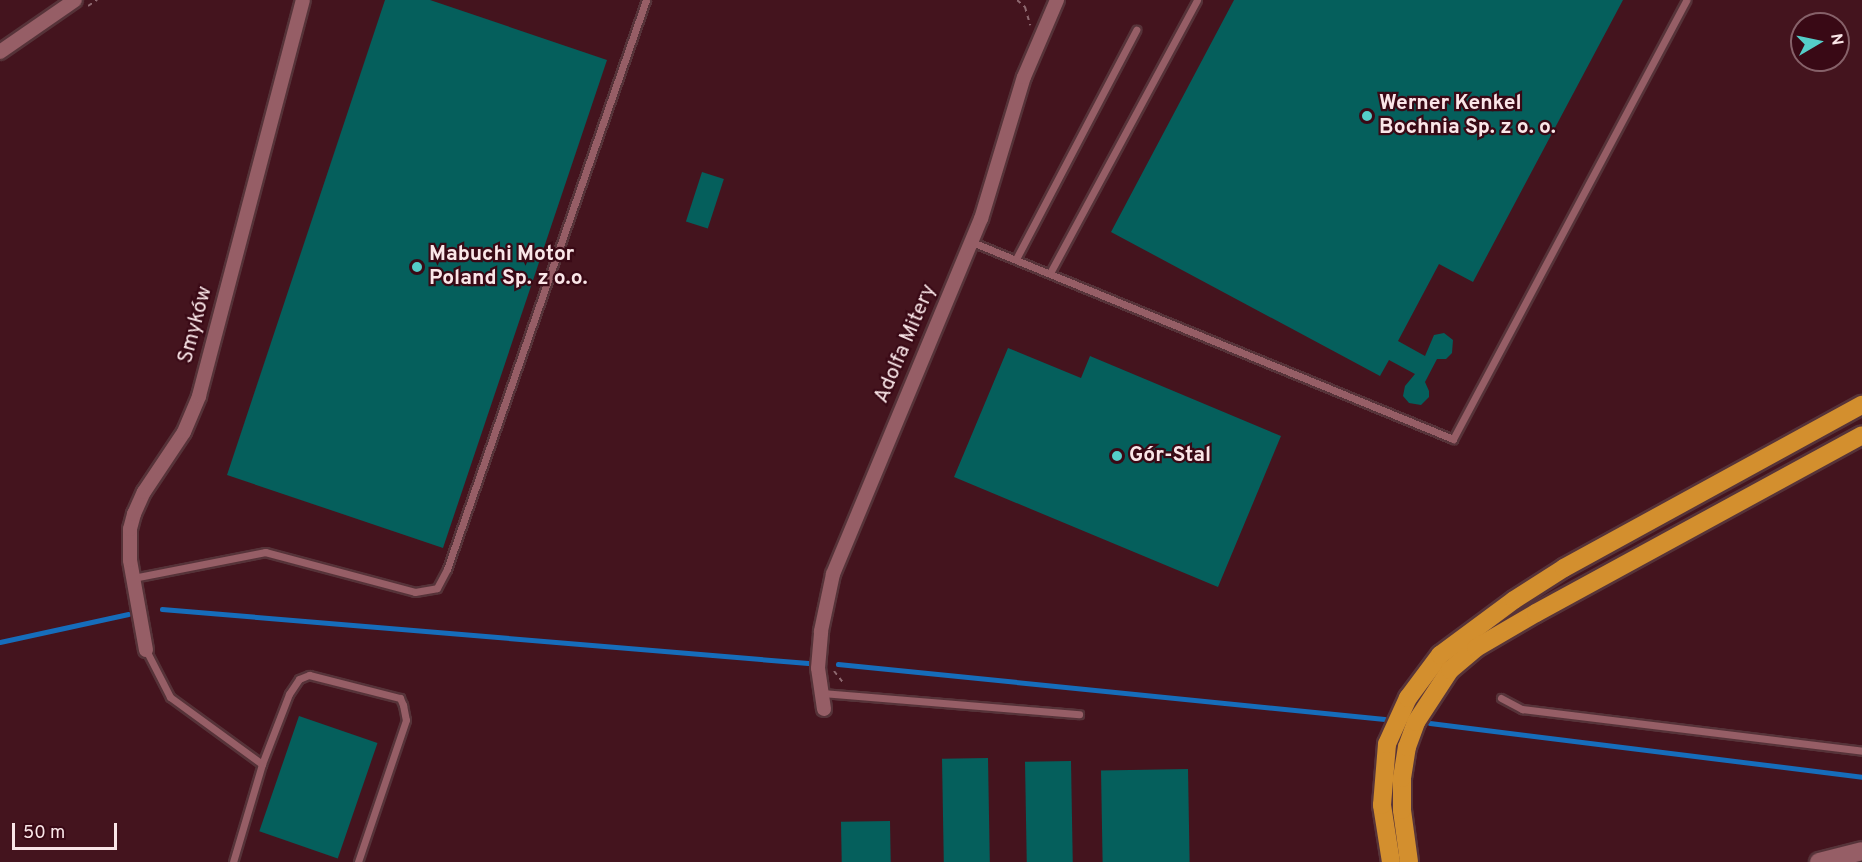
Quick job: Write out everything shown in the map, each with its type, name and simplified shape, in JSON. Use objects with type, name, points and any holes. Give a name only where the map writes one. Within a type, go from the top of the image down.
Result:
[{"type":"highway","points":[[1391,862],[1382,805],[1387,744],[1408,698],[1440,655],[1514,600],[1564,568],[1862,405]]},
{"type":"highway","points":[[1409,862],[1402,810],[1402,778],[1407,747],[1416,722],[1450,670],[1476,648],[1526,619],[1862,435]]},
{"type":"street","points":[[0,52],[75,0]]},
{"type":"street","name":"Smyków","points":[[146,650],[129,544],[134,514],[144,492],[184,432],[199,396],[303,0]]},
{"type":"street","name":"Adolfa Mitery","points":[[824,709],[818,668],[821,631],[833,574],[867,488],[972,242],[990,193],[1024,77],[1058,0]]},
{"type":"street","points":[[1819,862],[1862,851]]},
{"type":"lane","points":[[133,578],[265,552],[415,592],[436,588],[451,558],[646,0]]},
{"type":"lane","points":[[1050,273],[1197,0]]},
{"type":"lane","points":[[972,242],[1453,439],[1686,0]]},
{"type":"lane","points":[[1016,259],[1136,30]]},
{"type":"lane","points":[[146,650],[170,697],[262,764]]},
{"type":"lane","points":[[233,862],[262,764],[289,694],[299,679],[309,675],[400,698],[406,720],[358,862]]},
{"type":"lane","points":[[822,693],[1079,714]]},
{"type":"lane","points":[[1501,698],[1522,709],[1862,751]]},
{"type":"path","points":[[1017,0],[1029,14],[1030,27]]},
{"type":"building","name":"Mabuchi Motor Poland Sp. z o.o.","points":[[385,0],[430,0],[607,60],[443,548],[227,475]]},
{"type":"building","name":"Werner Kenkel Bochnia Sp. z o. o.","points":[[1234,0],[1623,0],[1473,282],[1439,264],[1398,341],[1425,356],[1434,335],[1444,333],[1453,340],[1452,353],[1446,359],[1437,359],[1425,382],[1429,397],[1421,405],[1409,403],[1403,396],[1405,386],[1415,374],[1389,360],[1380,376],[1111,232]]},
{"type":"building","points":[[702,172],[724,179],[708,229],[686,221]]},
{"type":"building","name":"Gór-Stal","points":[[1008,348],[1081,378],[1090,356],[1281,436],[1218,587],[954,477]]},
{"type":"building","points":[[299,716],[377,743],[338,858],[259,831]]},
{"type":"building","points":[[988,758],[990,862],[944,862],[942,759]]},
{"type":"building","points":[[1071,761],[1073,862],[1027,862],[1025,762]]},
{"type":"building","points":[[1188,769],[1190,862],[1103,862],[1101,771]]},
{"type":"building","points":[[890,821],[891,862],[842,862],[841,822]]},
{"type":"waterway","points":[[162,609],[808,663]]},
{"type":"waterway","points":[[0,642],[128,614]]},
{"type":"waterway","points":[[838,664],[1384,719]]},
{"type":"waterway","points":[[1430,723],[1862,777]]},
{"type":"place","name":"Werner Kenkel Bochnia Sp. z o. o.","points":[[1367,116]]},
{"type":"place","name":"Mabuchi Motor Poland Sp. z o.o.","points":[[417,267]]},
{"type":"place","name":"Gór-Stal","points":[[1117,456]]}]
